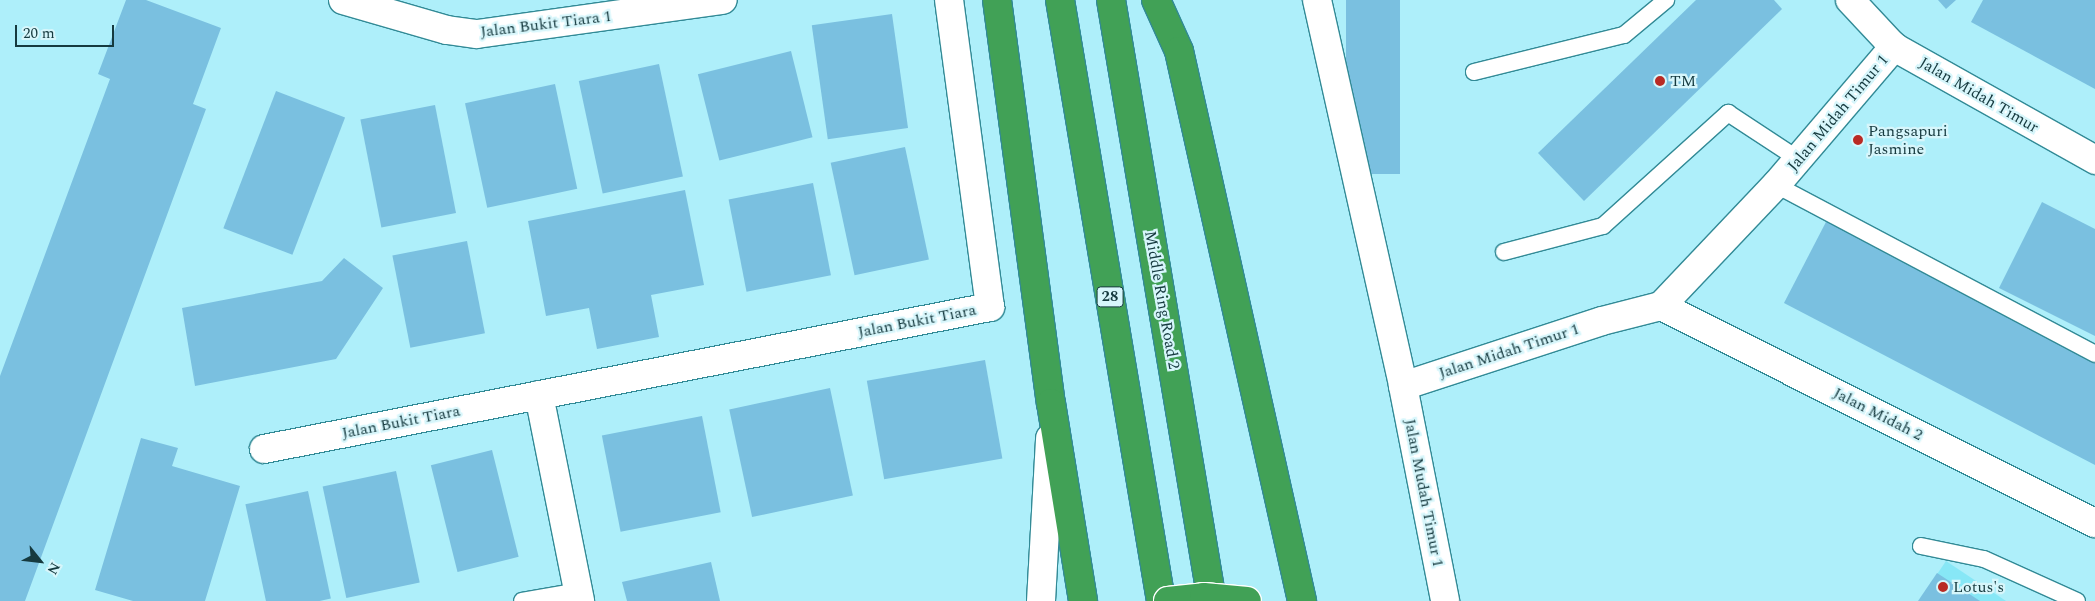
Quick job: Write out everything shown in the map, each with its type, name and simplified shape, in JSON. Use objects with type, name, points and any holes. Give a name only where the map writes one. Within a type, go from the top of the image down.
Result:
[{"type":"highway","points":[[997,0],[1051,403],[1083,601]]},
{"type":"highway","name":"28","points":[[1060,0],[1163,599]]},
{"type":"highway","name":"Middle Ring Road 2","points":[[1111,0],[1211,594]]},
{"type":"highway","points":[[1156,0],[1179,51],[1302,601]]},
{"type":"highway","points":[[1163,599],[1204,597],[1247,601]]},
{"type":"street","name":"Jalan Bukit Tiara 1","points":[[343,0],[447,30],[477,34],[724,0]]},
{"type":"street","name":"Jalan Bukit Tiara","points":[[264,449],[990,307],[948,0]]},
{"type":"street","points":[[1317,0],[1403,386]]},
{"type":"street","name":"Jalan Midah Timur","points":[[1850,0],[1894,47],[2095,160]]},
{"type":"street","name":"Jalan Midah Timur 1","points":[[1403,386],[1602,320],[1661,306],[1776,185],[1894,47]]},
{"type":"street","name":"Jalan Midah 2","points":[[1661,306],[2095,523]]},
{"type":"street","name":"Jalan Mudah Timur 1","points":[[1403,386],[1446,601]]},
{"type":"street","points":[[539,395],[579,596]]},
{"type":"street","points":[[1041,601],[1051,403]]},
{"type":"lane","points":[[1474,72],[1624,35],[1666,0]]},
{"type":"lane","points":[[1504,252],[1603,226],[1728,114],[1798,159]]},
{"type":"lane","points":[[1776,185],[2095,354]]},
{"type":"lane","points":[[1921,546],[1984,559],[2077,601]]},
{"type":"lane","points":[[522,601],[579,596]]},
{"type":"shaded area","points":[[1946,561],[2006,601],[1919,601]]},
{"type":"building","points":[[126,0],[146,0],[221,28],[193,104],[206,109],[25,601],[0,601],[0,376],[110,79],[98,74]]},
{"type":"building","points":[[1346,0],[1400,0],[1400,174],[1346,174]]},
{"type":"building","name":"TM","points":[[1696,0],[1774,0],[1782,9],[1584,201],[1538,153]]},
{"type":"building","points":[[1938,0],[1956,0],[1946,9]]},
{"type":"building","points":[[1983,0],[2095,0],[2095,89],[1971,22]]},
{"type":"building","points":[[892,14],[908,128],[828,139],[812,25]]},
{"type":"building","points":[[791,51],[813,137],[719,161],[698,74]]},
{"type":"building","points":[[659,64],[683,176],[603,194],[579,81]]},
{"type":"building","points":[[555,84],[577,189],[487,208],[465,103]]},
{"type":"building","points":[[276,91],[345,118],[292,255],[223,228]]},
{"type":"building","points":[[435,105],[456,213],[381,227],[360,120]]},
{"type":"building","points":[[905,147],[929,259],[855,275],[831,163]]},
{"type":"building","points":[[813,183],[831,275],[747,292],[729,199]]},
{"type":"building","points":[[685,190],[704,285],[651,295],[659,337],[597,349],[589,308],[546,316],[528,221]]},
{"type":"building","points":[[2042,202],[2095,229],[2095,336],[1999,288]]},
{"type":"building","points":[[1827,220],[2095,360],[2095,465],[1784,303]]},
{"type":"building","points":[[467,241],[485,333],[410,348],[392,256]]},
{"type":"building","points":[[344,258],[383,288],[336,359],[195,386],[182,308],[322,281]]},
{"type":"building","points":[[985,360],[1002,458],[884,479],[867,381]]},
{"type":"building","points":[[830,388],[853,496],[752,517],[729,409]]},
{"type":"building","points":[[702,416],[721,512],[621,532],[602,435]]},
{"type":"building","points":[[141,438],[178,448],[172,466],[240,486],[205,601],[133,601],[95,590]]},
{"type":"building","points":[[492,450],[519,557],[457,572],[431,465]]},
{"type":"building","points":[[396,471],[420,583],[346,598],[323,487]]},
{"type":"building","points":[[308,491],[331,599],[320,601],[266,601],[245,504]]},
{"type":"building","points":[[711,562],[720,601],[627,601],[622,582]]},
{"type":"building","name":"Lotus's","points":[[1937,573],[1980,601],[1918,601]]},
{"type":"place","name":"TM","points":[[1660,81]]},
{"type":"place","name":"Pangsapuri Jasmine","points":[[1858,140]]},
{"type":"place","name":"Lotus's","points":[[1943,587]]}]
